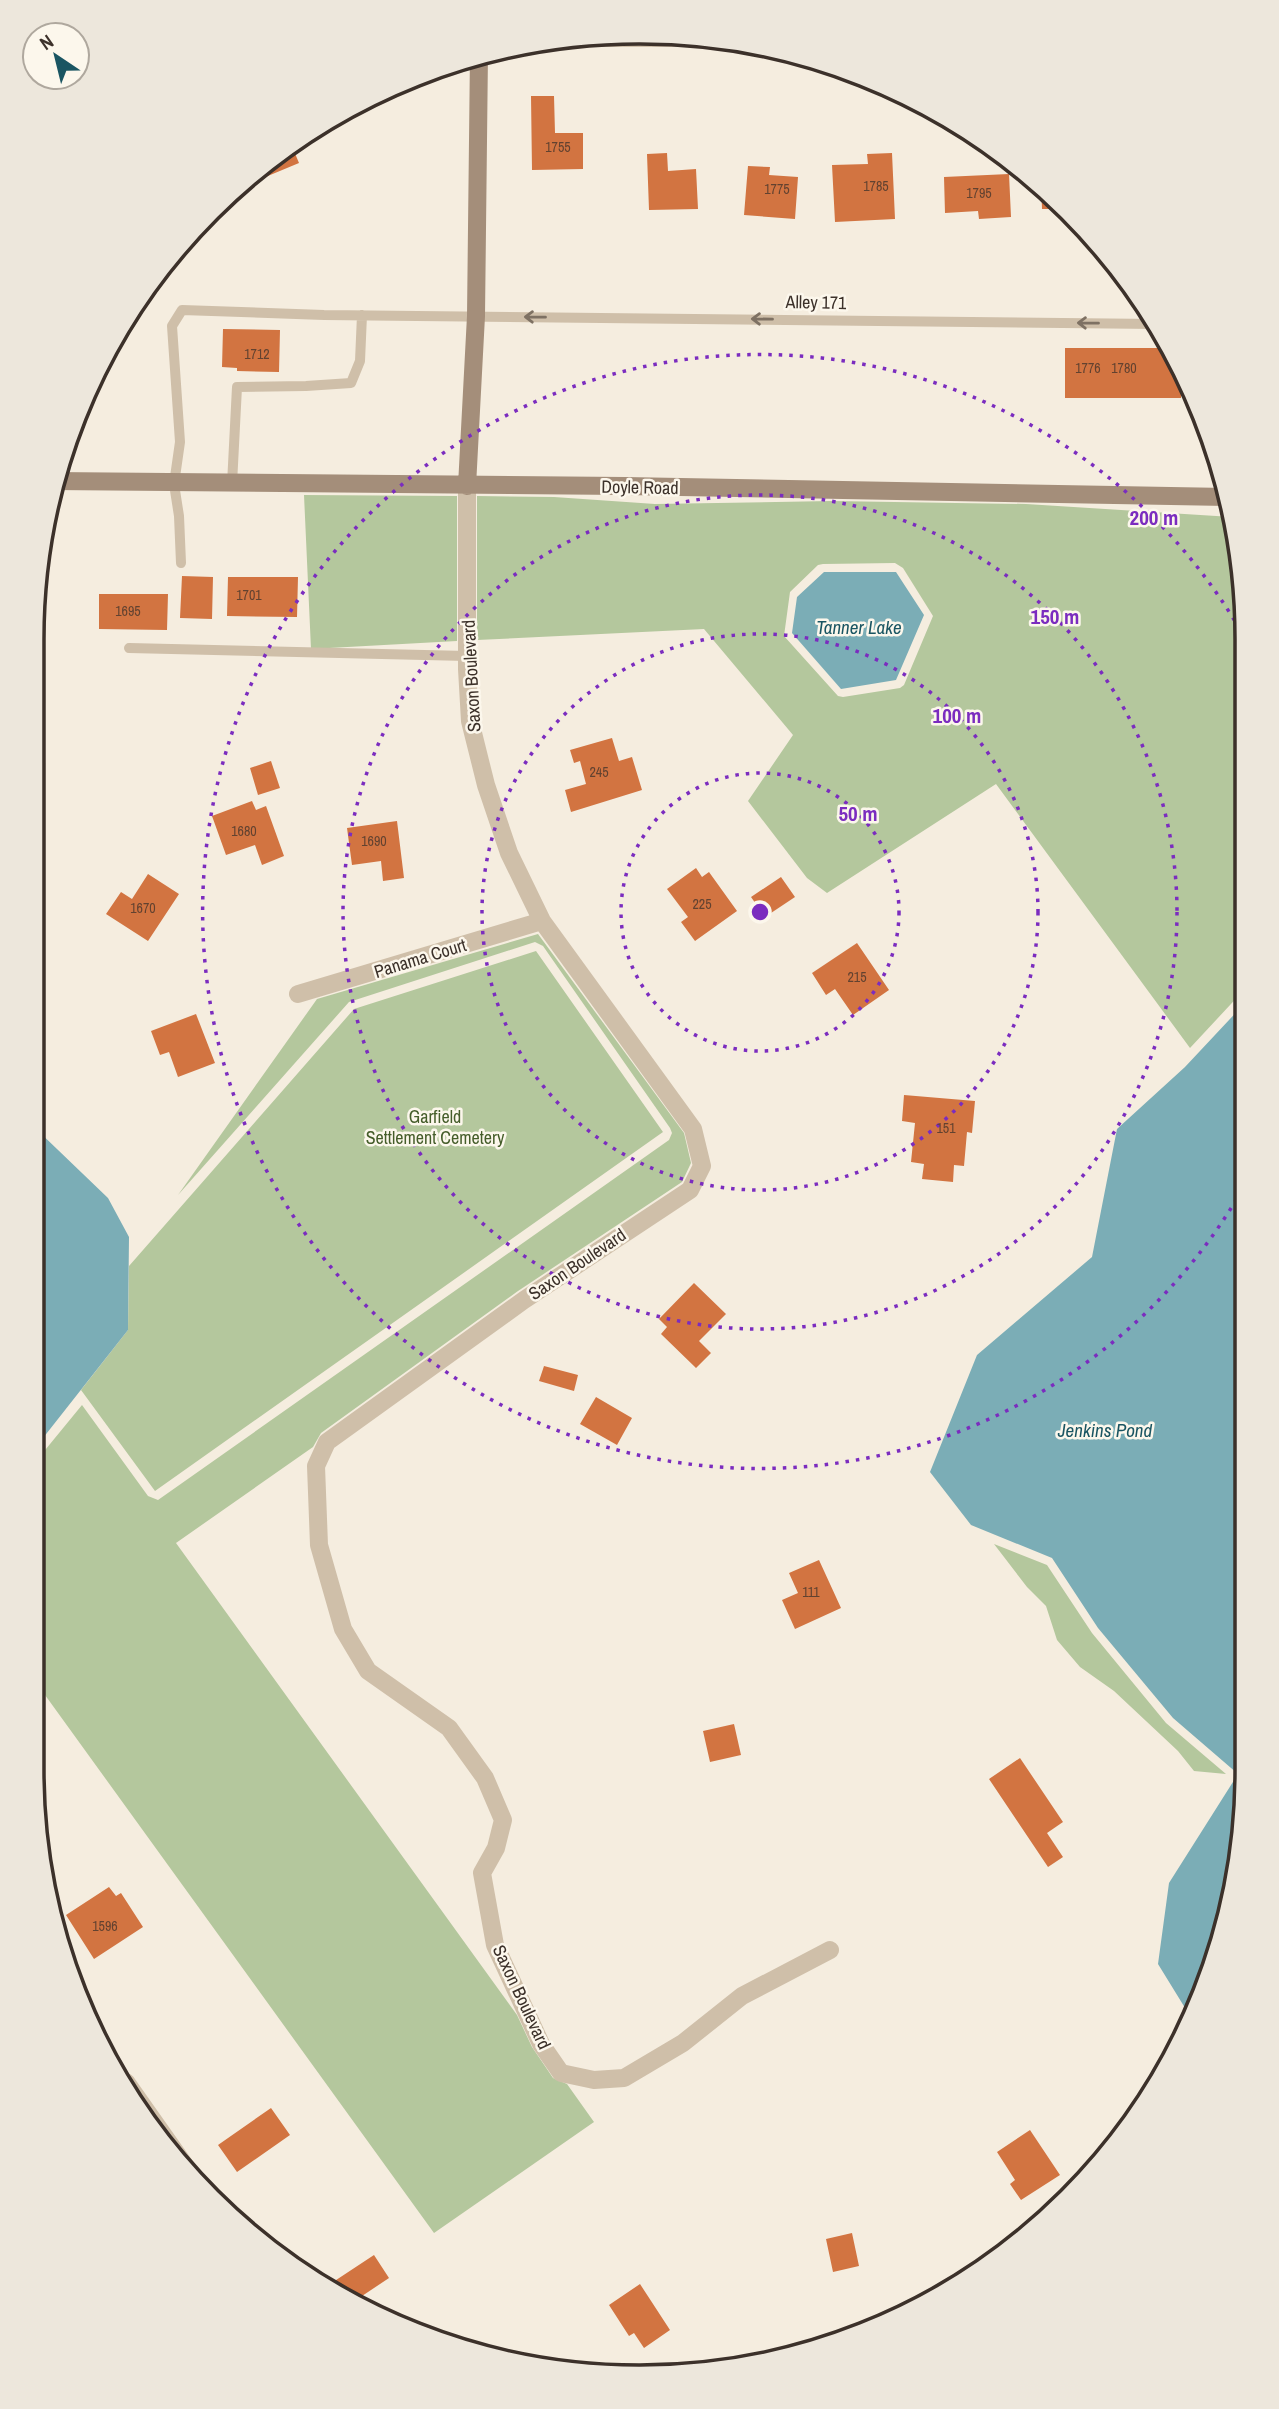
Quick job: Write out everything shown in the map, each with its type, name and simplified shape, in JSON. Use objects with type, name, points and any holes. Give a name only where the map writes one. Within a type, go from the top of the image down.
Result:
[{"type":"main road","name":"Saxon Boulevard","points":[[467,486],[476,316],[479,66]]},
{"type":"main road","name":"Doyle Road","points":[[65,481],[1218,497]]},
{"type":"street","name":"Saxon Boulevard","points":[[467,486],[467,656],[470,721],[486,785],[509,853],[542,921],[693,1129],[702,1166],[690,1190],[524,1300],[327,1442],[316,1466],[319,1545],[342,1629],[368,1671],[449,1728],[485,1778],[503,1820],[496,1848],[482,1873],[495,1945],[541,2044],[561,2073],[594,2080],[624,2078],[683,2043],[741,1996],[830,1950]]},
{"type":"street","name":"Panama Court","points":[[298,994],[542,921]]},
{"type":"lane","name":"Alley 171","points":[[174,484],[180,442],[172,326],[182,310],[362,315],[1144,324]]},
{"type":"lane","points":[[232,484],[237,387],[351,383],[360,361],[362,315]]},
{"type":"lane","points":[[174,484],[179,516],[181,563]]},
{"type":"lane","points":[[129,648],[467,656]]},
{"type":"green space","points":[[304,495],[457,496],[457,641],[311,649]]},
{"type":"green space","points":[[477,496],[554,497],[655,504],[832,501],[1026,504],[1222,516],[1234,601],[1235,1000],[1190,1048],[996,784],[827,893],[807,878],[748,801],[793,735],[704,629],[477,640]],"holes":[[[895,563],[903,568],[933,616],[904,685],[900,688],[843,697],[838,696],[784,636],[790,592],[818,565],[823,564]]]},
{"type":"green space","points":[[538,934],[684,1133],[691,1163],[682,1182],[518,1291],[321,1433],[313,1447],[176,1543],[517,2015],[532,2047],[553,2078],[567,2084],[594,2122],[434,2233],[44,1694],[44,1451],[82,1405],[148,1496],[158,1500],[669,1140],[672,1133],[543,946],[535,942],[349,1002],[178,1195],[317,999]]},
{"type":"green space","name":"Garfield Settlement Cemetery","points":[[536,951],[663,1132],[155,1491],[81,1390],[128,1330],[129,1266],[354,1009]]},
{"type":"green space","points":[[994,1544],[1047,1565],[1092,1633],[1166,1723],[1226,1774],[1194,1771],[1178,1751],[1114,1691],[1080,1667],[1057,1640],[1046,1606],[1027,1587]]},
{"type":"water","name":"Tanner Lake","points":[[824,572],[896,572],[924,615],[896,680],[841,689],[792,633],[797,597]]},
{"type":"water","name":"Jenkins Pond","points":[[1235,1014],[1235,1771],[1173,1718],[1098,1628],[1052,1558],[971,1525],[930,1472],[977,1355],[1092,1257],[1117,1129],[1185,1067]]},
{"type":"water","points":[[44,1137],[108,1198],[129,1237],[128,1330],[44,1437]]},
{"type":"water","name":"Jenkins Pond","points":[[1235,1779],[1234,1808],[1224,1886],[1204,1961],[1185,2008],[1158,1964],[1169,1883]]},
{"type":"building","points":[[531,96],[554,96],[555,133],[583,133],[583,169],[532,170]]},
{"type":"building","points":[[667,153],[668,171],[696,169],[698,209],[649,210],[647,154]]},
{"type":"building","points":[[892,153],[895,219],[835,222],[832,165],[868,164],[867,154]]},
{"type":"building","points":[[295,154],[299,163],[265,177]]},
{"type":"building","points":[[748,166],[770,167],[769,175],[798,177],[795,219],[744,215]]},
{"type":"building","points":[[1009,174],[1011,217],[979,219],[978,211],[945,213],[944,177]]},
{"type":"building","points":[[1042,201],[1051,209],[1042,209]]},
{"type":"building","points":[[223,329],[280,330],[279,372],[237,371],[237,368],[222,367]]},
{"type":"building","points":[[1065,348],[1158,348],[1181,392],[1181,398],[1065,398]]},
{"type":"building","points":[[182,576],[213,577],[212,619],[180,618]]},
{"type":"building","points":[[228,577],[298,577],[297,617],[227,616]]},
{"type":"building","points":[[99,594],[168,594],[167,630],[99,629]]},
{"type":"building","points":[[612,738],[619,761],[632,757],[642,790],[571,812],[565,790],[586,784],[580,761],[574,763],[570,750]]},
{"type":"building","points":[[271,761],[280,788],[258,795],[250,768]]},
{"type":"building","points":[[252,801],[256,810],[266,806],[284,856],[262,865],[255,845],[226,855],[212,816]]},
{"type":"building","points":[[397,821],[404,878],[383,881],[381,861],[352,865],[347,828]]},
{"type":"building","points":[[696,868],[702,877],[709,872],[737,911],[695,941],[681,922],[688,917],[667,889]]},
{"type":"building","points":[[148,874],[179,894],[148,941],[106,914],[121,892],[132,899]]},
{"type":"building","points":[[781,877],[795,897],[765,917],[751,897]]},
{"type":"building","points":[[857,943],[889,990],[853,1015],[835,989],[826,995],[812,973]]},
{"type":"building","points":[[196,1014],[215,1063],[178,1077],[169,1052],[160,1055],[151,1031]]},
{"type":"building","points":[[904,1095],[975,1101],[972,1133],[967,1132],[964,1166],[954,1165],[953,1182],[922,1179],[924,1164],[911,1162],[915,1123],[902,1121]]},
{"type":"building","points":[[694,1283],[726,1314],[699,1341],[711,1353],[696,1368],[661,1334],[667,1327],[659,1319]]},
{"type":"building","points":[[544,1366],[578,1375],[574,1391],[539,1381]]},
{"type":"building","points":[[596,1397],[632,1418],[617,1445],[580,1424]]},
{"type":"building","points":[[819,1560],[841,1608],[795,1629],[782,1600],[798,1593],[789,1573]]},
{"type":"building","points":[[734,1724],[741,1755],[710,1762],[703,1731]]},
{"type":"building","points":[[1020,1758],[1063,1822],[1047,1833],[1063,1857],[1048,1867],[989,1779]]},
{"type":"building","points":[[109,1887],[116,1896],[121,1893],[143,1927],[94,1959],[66,1915]]},
{"type":"building","points":[[271,2108],[290,2135],[237,2172],[218,2145]]},
{"type":"building","points":[[1030,2130],[1060,2175],[1021,2200],[1010,2184],[1015,2180],[997,2152]]},
{"type":"building","points":[[852,2233],[859,2266],[833,2272],[826,2239]]},
{"type":"building","points":[[374,2255],[389,2278],[362,2296],[335,2281]]},
{"type":"building","points":[[640,2284],[670,2330],[644,2348],[634,2333],[629,2336],[609,2305]]}]
